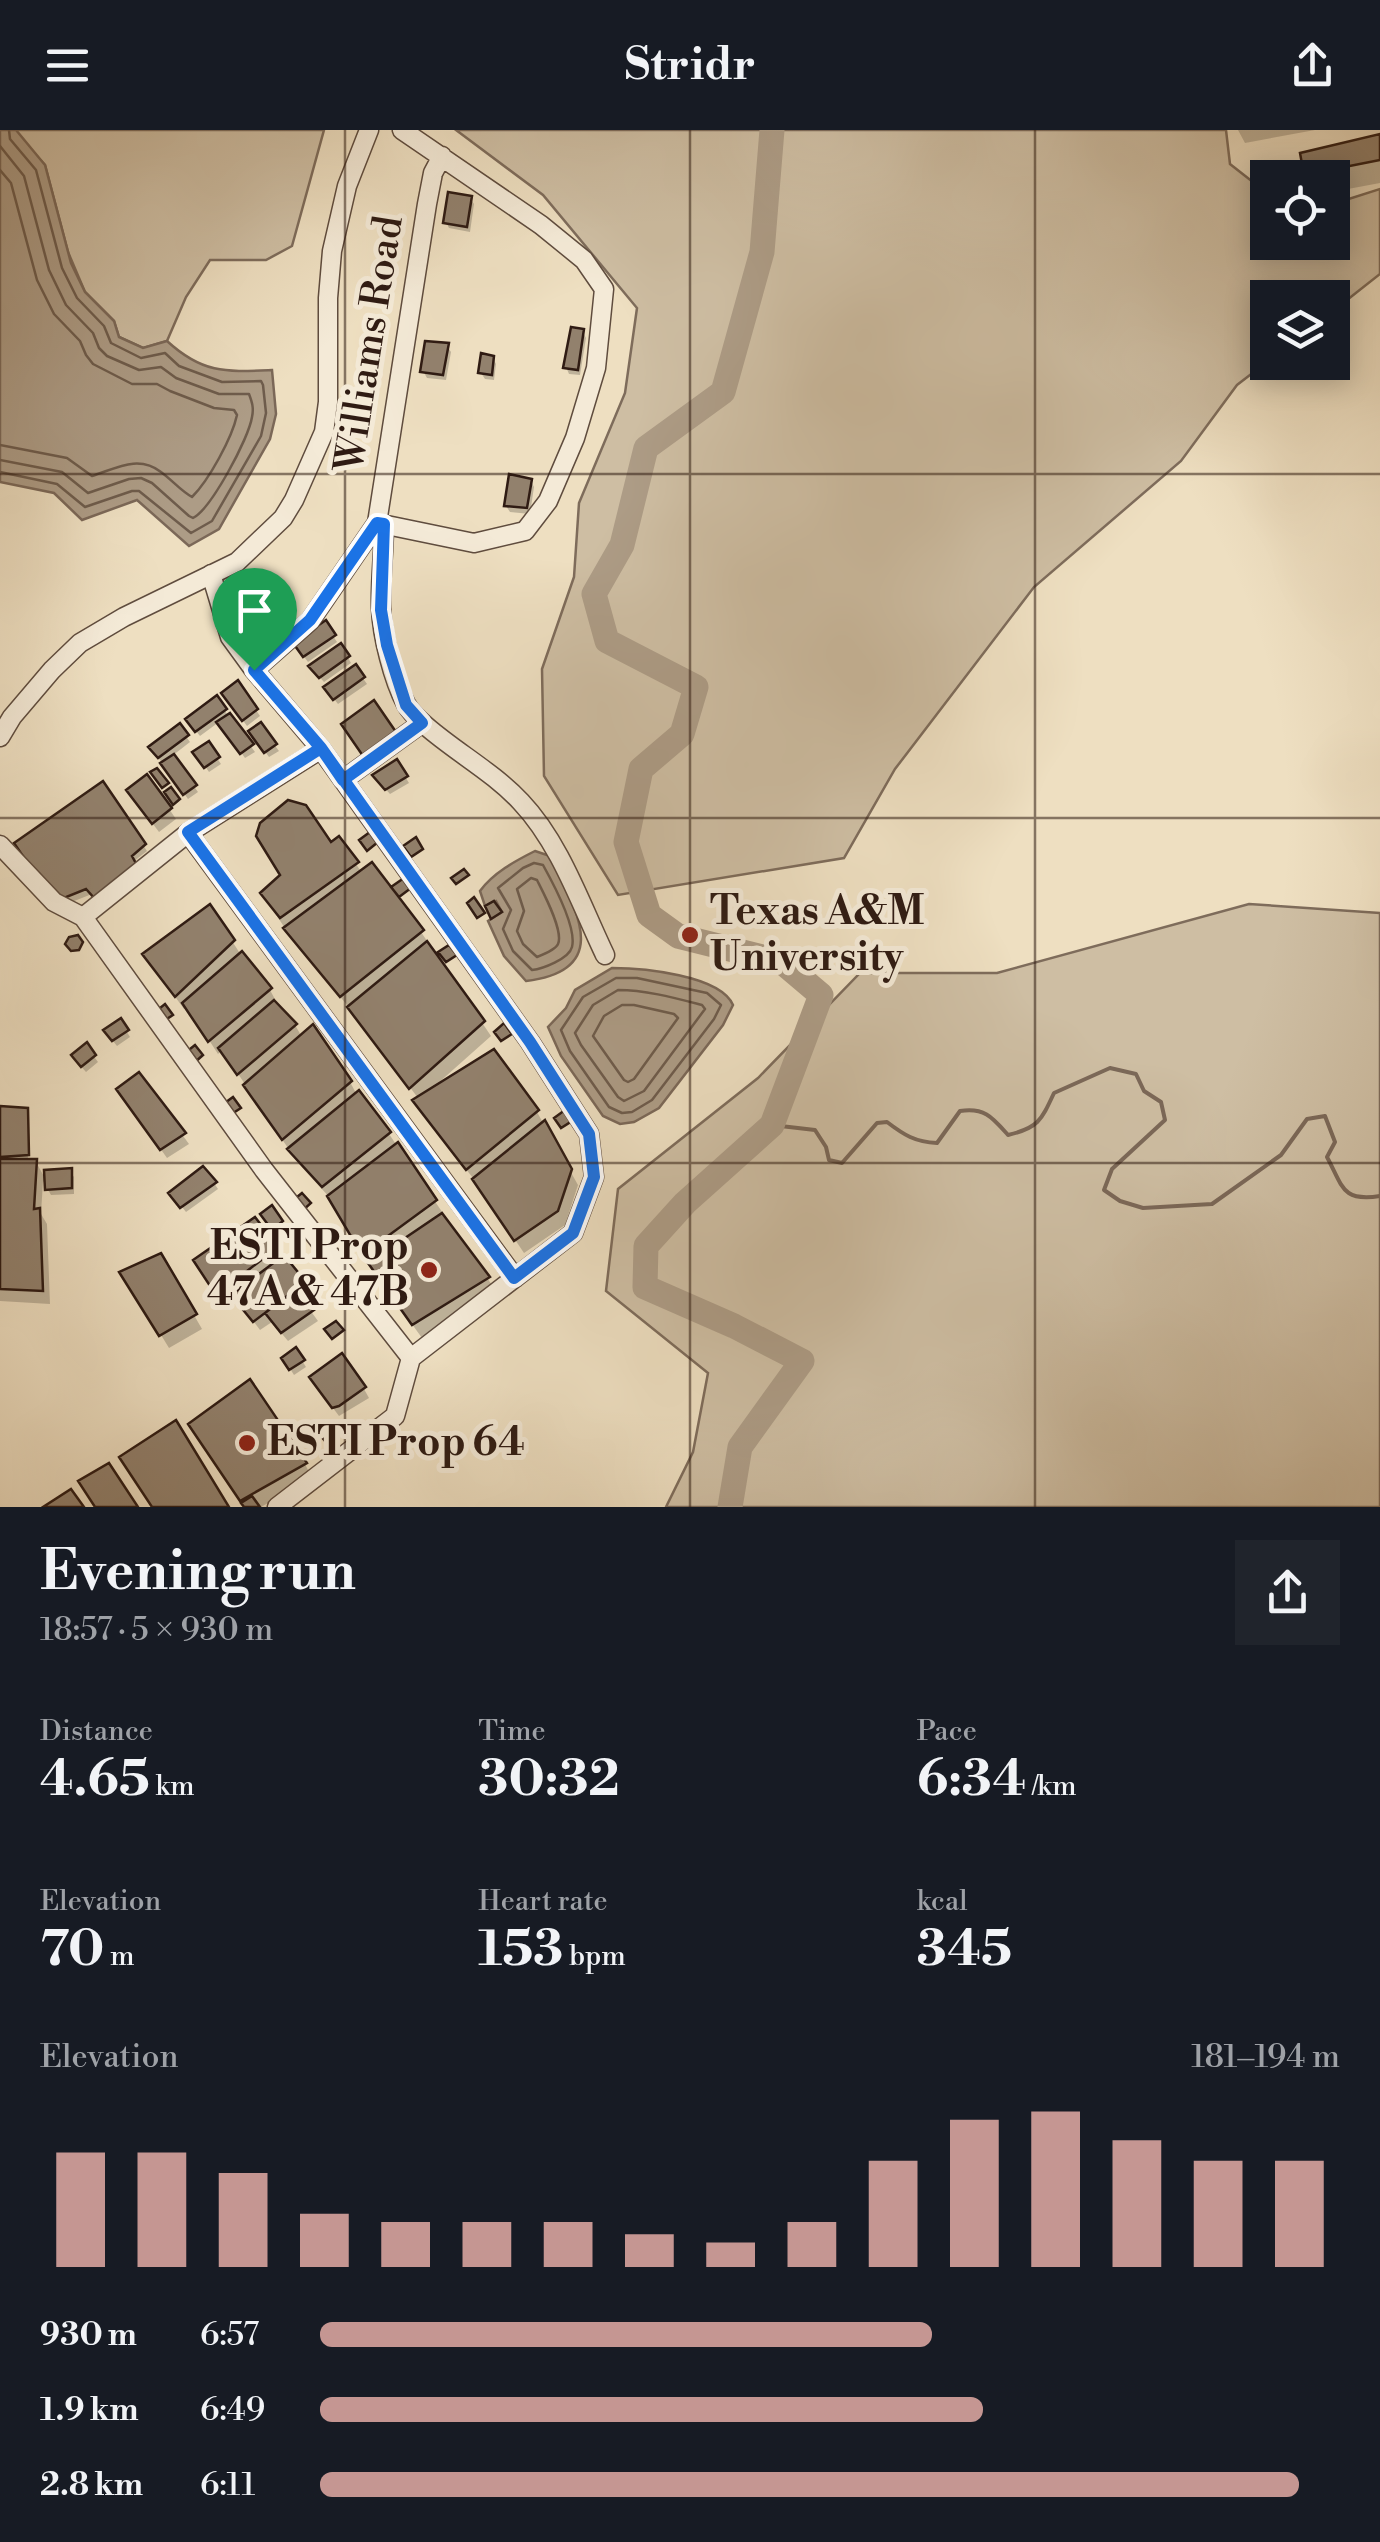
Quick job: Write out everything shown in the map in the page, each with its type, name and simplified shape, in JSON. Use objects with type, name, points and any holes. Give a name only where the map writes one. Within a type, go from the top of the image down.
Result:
[{"type":"street","points":[[0,737],[52,670],[80,643],[236,562],[283,518],[294,500],[324,432],[332,251],[347,186],[369,130]]},
{"type":"street","points":[[402,130],[442,156]]},
{"type":"street","name":"Williams Road","points":[[442,156],[584,260],[604,289],[596,368],[575,438],[548,501],[525,530],[474,543],[381,524],[427,204],[433,173],[442,156]]},
{"type":"street","points":[[254,670],[310,620],[381,524]]},
{"type":"street","points":[[381,524],[381,610],[387,645],[406,705],[422,723],[484,768],[522,802],[575,888],[606,955]]},
{"type":"street","points":[[211,574],[230,636],[321,748],[530,1042],[589,1134],[594,1177],[573,1233],[411,1358],[396,1416],[277,1507]]},
{"type":"street","points":[[343,780],[422,723]]},
{"type":"street","points":[[84,917],[188,832],[321,748]]},
{"type":"street","points":[[188,832],[514,1278]]},
{"type":"street","points":[[0,845],[54,902],[84,917],[264,1170],[411,1358]]},
{"type":"shaded area","points":[[12,130],[324,130],[292,246],[266,260],[210,260],[186,297],[167,341],[143,348],[119,337],[114,321],[85,292],[68,252],[45,165]]},
{"type":"shaded area","points":[[456,130],[1226,130],[1230,164],[1250,180],[1250,260],[1350,260],[1350,199],[1380,189],[1380,274],[1350,298],[1350,280],[1250,280],[1250,375],[1237,385],[1181,461],[1034,587],[895,769],[844,858],[618,895],[544,776],[542,669],[574,577],[579,503],[625,393],[637,308],[543,195]]},
{"type":"shaded area","points":[[1249,904],[1380,913],[1380,1507],[666,1507],[693,1452],[708,1373],[606,1291],[618,1189],[758,1078],[860,973],[997,973]]},
{"type":"water","points":[[0,130],[16,130],[45,165],[71,263],[85,292],[114,321],[119,337],[143,348],[167,341],[192,360],[216,369],[272,370],[276,414],[270,439],[219,529],[189,546],[137,500],[82,520],[54,493],[0,482]]},
{"type":"water","points":[[535,851],[550,856],[581,934],[579,950],[571,964],[554,975],[526,981],[504,956],[488,921],[502,912],[496,901],[485,906],[480,891],[498,873]]},
{"type":"water","points":[[612,968],[697,980],[725,995],[733,1005],[723,1025],[659,1108],[634,1122],[620,1124],[603,1116],[561,1056],[548,1027],[566,1008],[575,990]]},
{"type":"building","points":[[1380,134],[1380,160],[1350,166],[1350,160],[1301,160],[1300,153]]},
{"type":"building","points":[[448,192],[472,196],[467,227],[443,223]]},
{"type":"building","points":[[571,327],[584,329],[578,370],[563,368]]},
{"type":"building","points":[[425,341],[449,343],[443,375],[420,372]]},
{"type":"building","points":[[481,353],[494,356],[492,375],[478,373]]},
{"type":"building","points":[[509,474],[532,479],[527,508],[504,506]]},
{"type":"building","points":[[326,620],[336,635],[303,657],[293,643]]},
{"type":"building","points":[[341,643],[350,656],[319,678],[308,666]]},
{"type":"building","points":[[356,664],[365,677],[333,700],[323,687]]},
{"type":"building","points":[[238,680],[258,709],[242,721],[221,693]]},
{"type":"building","points":[[217,695],[227,709],[195,732],[185,719]]},
{"type":"building","points":[[374,700],[396,732],[363,756],[341,724]]},
{"type":"building","points":[[230,713],[254,744],[240,754],[216,722]]},
{"type":"building","points":[[261,722],[277,744],[264,753],[248,731]]},
{"type":"building","points":[[180,723],[189,735],[158,758],[148,747]]},
{"type":"building","points":[[209,741],[220,757],[204,768],[192,752]]},
{"type":"building","points":[[174,754],[197,785],[183,795],[160,763]]},
{"type":"building","points":[[397,759],[408,776],[385,790],[372,775]]},
{"type":"building","points":[[157,768],[169,783],[162,788],[150,772]]},
{"type":"building","points":[[147,774],[172,808],[152,824],[126,790]]},
{"type":"building","points":[[103,781],[146,844],[132,856],[139,869],[96,900],[86,889],[54,902],[14,843]]},
{"type":"building","points":[[171,787],[180,799],[173,805],[164,792]]},
{"type":"building","points":[[288,800],[306,805],[331,842],[339,836],[359,862],[280,918],[260,893],[280,875],[256,836],[260,823]]},
{"type":"building","points":[[370,832],[378,842],[367,851],[359,840]]},
{"type":"building","points":[[416,837],[423,849],[411,857],[403,846]]},
{"type":"building","points":[[372,862],[424,930],[340,997],[283,928]]},
{"type":"building","points":[[464,869],[469,875],[456,884],[451,878]]},
{"type":"building","points":[[404,878],[411,888],[399,897],[391,887]]},
{"type":"building","points":[[474,897],[485,913],[477,918],[467,903]]},
{"type":"building","points":[[494,901],[502,912],[491,919],[485,906]]},
{"type":"building","points":[[210,904],[235,940],[175,997],[142,954]]},
{"type":"building","points":[[78,935],[83,942],[79,950],[71,951],[65,944],[69,937]]},
{"type":"building","points":[[427,941],[485,1021],[409,1089],[347,1007]]},
{"type":"building","points":[[449,945],[457,955],[446,962],[438,952]]},
{"type":"building","points":[[242,951],[272,988],[208,1042],[182,1003]]},
{"type":"building","points":[[274,1000],[297,1024],[237,1075],[218,1048]]},
{"type":"building","points":[[165,1004],[173,1015],[162,1022],[155,1012]]},
{"type":"building","points":[[121,1018],[129,1030],[112,1041],[103,1030]]},
{"type":"building","points":[[504,1023],[512,1034],[501,1041],[494,1032]]},
{"type":"building","points":[[313,1024],[352,1081],[282,1140],[243,1085]]},
{"type":"building","points":[[87,1042],[96,1055],[81,1067],[71,1055]]},
{"type":"building","points":[[195,1045],[203,1055],[193,1064],[185,1053]]},
{"type":"building","points":[[494,1049],[539,1110],[466,1170],[412,1100]]},
{"type":"building","points":[[139,1072],[186,1133],[160,1150],[116,1089]]},
{"type":"building","points":[[359,1090],[391,1132],[322,1187],[287,1149]]},
{"type":"building","points":[[233,1097],[241,1108],[230,1115],[222,1105]]},
{"type":"building","points":[[0,1106],[28,1108],[29,1155],[0,1157]]},
{"type":"building","points":[[565,1110],[572,1121],[561,1128],[554,1118]]},
{"type":"building","points":[[545,1120],[572,1169],[558,1211],[514,1241],[472,1179]]},
{"type":"building","points":[[398,1142],[437,1200],[362,1255],[327,1196]]},
{"type":"building","points":[[0,1159],[37,1159],[34,1209],[40,1208],[43,1291],[0,1289]]},
{"type":"building","points":[[203,1166],[217,1182],[180,1208],[168,1193]]},
{"type":"building","points":[[72,1168],[72,1188],[45,1190],[44,1170]]},
{"type":"building","points":[[302,1193],[311,1203],[301,1212],[292,1201]]},
{"type":"building","points":[[272,1205],[283,1221],[272,1230],[260,1214]]},
{"type":"building","name":"ESTI Prop 47A & 47B","points":[[442,1213],[490,1277],[412,1325],[368,1263]]},
{"type":"building","points":[[255,1217],[278,1247],[216,1295],[193,1260]]},
{"type":"building","points":[[161,1253],[197,1314],[159,1336],[119,1272]]},
{"type":"building","points":[[284,1255],[306,1282],[253,1322],[231,1295]]},
{"type":"building","points":[[296,1289],[314,1310],[281,1333],[265,1313]]},
{"type":"building","points":[[336,1321],[344,1330],[332,1339],[324,1329]]},
{"type":"building","points":[[296,1347],[305,1360],[289,1370],[281,1358]]},
{"type":"building","points":[[342,1353],[366,1387],[332,1408],[309,1377]]},
{"type":"building","name":"ESTI Prop 64","points":[[250,1379],[307,1463],[240,1501],[188,1424]]},
{"type":"building","points":[[176,1420],[229,1507],[152,1507],[119,1457]]},
{"type":"building","points":[[326,1422],[334,1434],[325,1441],[316,1430]]},
{"type":"building","points":[[109,1463],[138,1507],[95,1507],[78,1481]]},
{"type":"building","points":[[71,1489],[84,1507],[43,1507]]},
{"type":"building","points":[[252,1496],[260,1507],[244,1507],[241,1503]]},
{"type":"waterway","points":[[730,1507],[740,1447],[802,1361],[645,1287],[646,1246],[685,1203],[772,1125],[821,995],[782,962],[678,936],[649,915],[626,842],[641,769],[682,734],[696,687],[607,641],[594,594],[622,545],[646,448],[723,392],[762,252],[772,130]]},
{"type":"waterway","points":[[772,1125],[815,1130],[829,1160],[842,1163],[877,1123],[887,1122],[910,1137],[937,1143],[960,1111],[969,1110],[988,1115],[1008,1135],[1018,1132],[1037,1122],[1054,1093],[1110,1068],[1136,1074],[1144,1091],[1161,1102],[1165,1120],[1112,1169],[1104,1190],[1120,1201],[1143,1208],[1212,1204],[1281,1155],[1307,1119],[1325,1116],[1335,1142],[1327,1157],[1345,1190],[1358,1197],[1380,1196]]},
{"type":"place","name":"Texas A&M University","points":[[690,935]]},
{"type":"place","name":"ESTI Prop 47A & 47B","points":[[429,1270]]},
{"type":"place","name":"ESTI Prop 64","points":[[247,1443]]},
{"type":"route","points":[[254,670],[310,620],[377,523],[384,524],[381,610],[387,645],[406,705],[422,723],[343,780],[321,748],[188,832],[514,1278],[573,1233],[594,1177],[589,1134],[530,1042],[343,780],[321,748],[254,670]]}]
